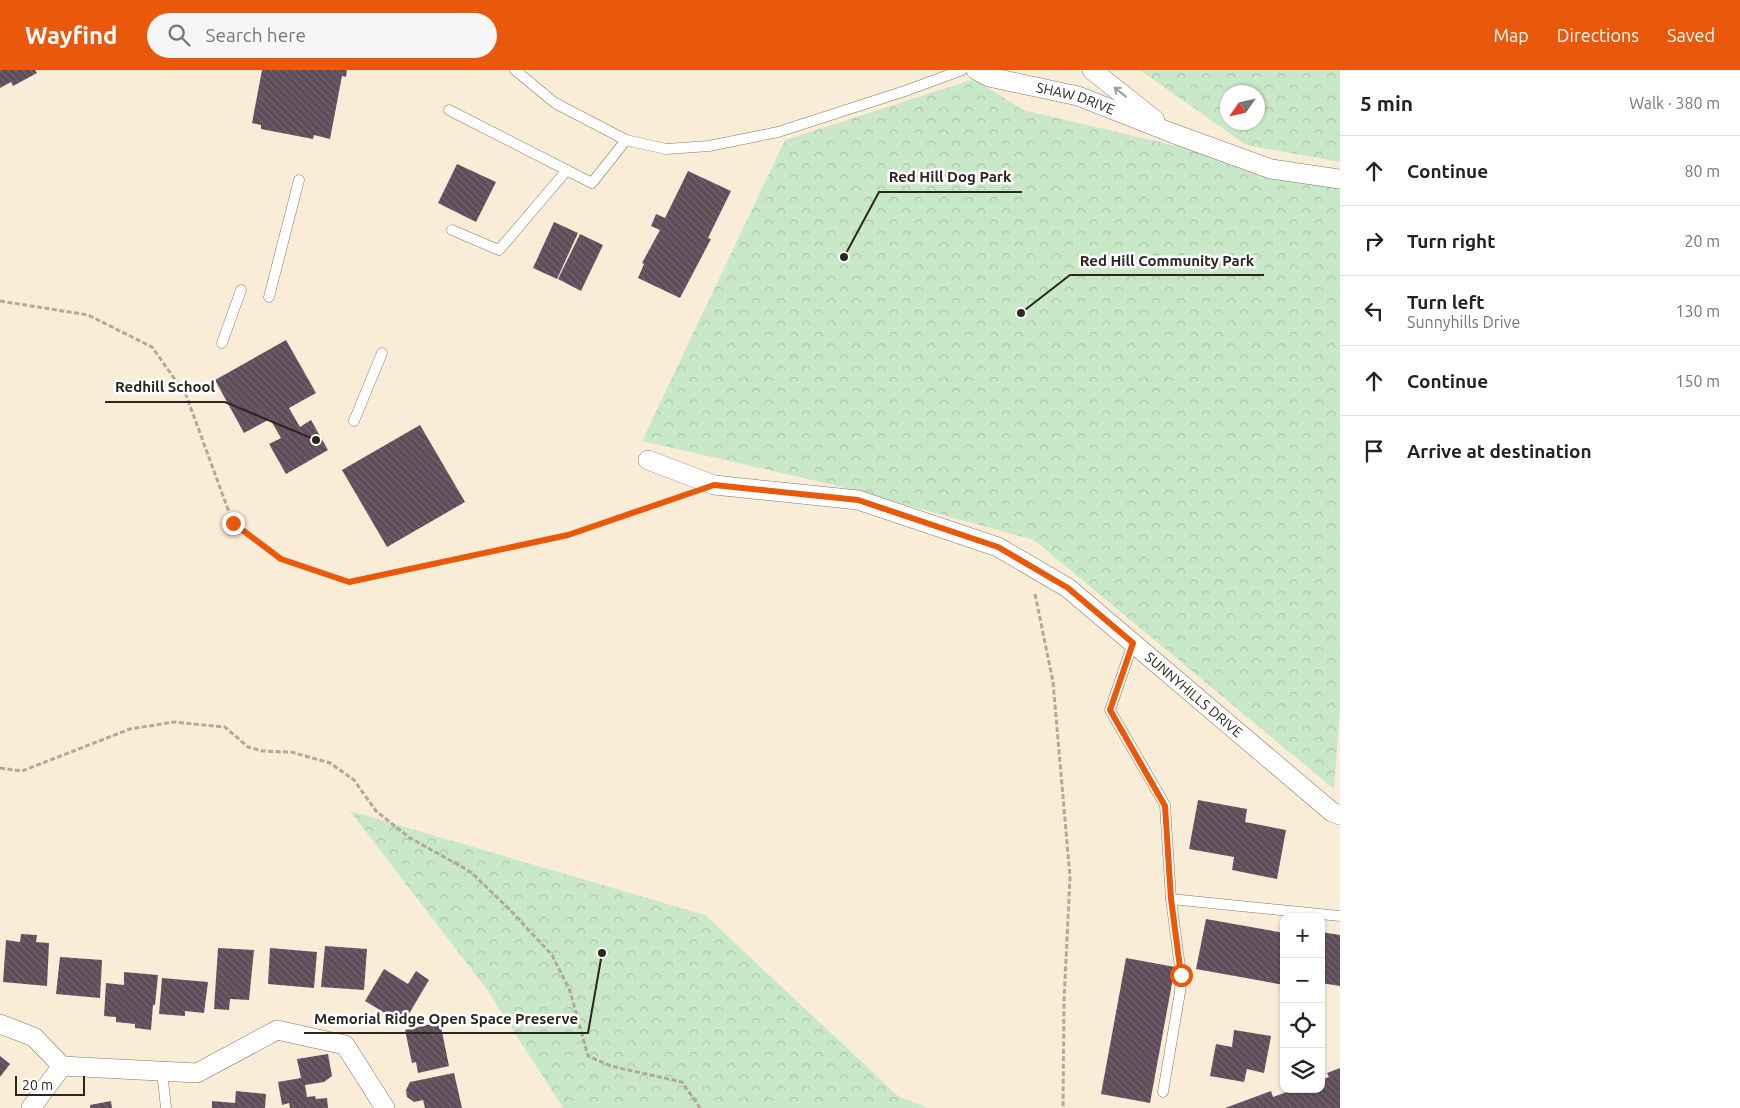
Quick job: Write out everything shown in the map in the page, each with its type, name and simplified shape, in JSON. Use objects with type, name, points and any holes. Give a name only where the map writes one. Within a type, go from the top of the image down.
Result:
[{"type":"street","name":"SHAW DRIVE","points":[[976,70],[989,76],[1078,96],[1271,169],[1340,179]]},
{"type":"street","name":"SHAW DRIVE","points":[[1092,70],[1172,133]]},
{"type":"street","name":"SUNNYHILLS DRIVE","points":[[648,460],[714,485],[858,500],[998,547],[1068,588],[1332,812],[1340,815]]},
{"type":"street","points":[[0,1024],[34,1037],[62,1066],[197,1073],[277,1030],[345,1045],[385,1108]]},
{"type":"street","points":[[31,1108],[62,1066]]},
{"type":"lane","points":[[515,70],[555,103],[626,140],[666,149],[709,146],[778,132],[905,91],[962,70]]},
{"type":"lane","points":[[449,110],[592,183],[626,140]]},
{"type":"lane","points":[[452,230],[499,250],[567,170]]},
{"type":"lane","points":[[269,297],[299,180]]},
{"type":"lane","points":[[222,343],[241,290]]},
{"type":"lane","points":[[354,420],[382,353]]},
{"type":"lane","points":[[1133,643],[1110,710],[1165,806],[1171,899],[1181,975],[1180,992],[1163,1092]]},
{"type":"lane","points":[[1171,899],[1340,916]]},
{"type":"lane","points":[[162,1071],[166,1108]]},
{"type":"path","points":[[0,301],[88,315],[152,348],[186,395],[233,523],[281,559],[349,582],[568,535],[714,485]]},
{"type":"path","points":[[1029,565],[1054,682],[1070,877],[1064,1001],[1063,1108]]},
{"type":"path","points":[[0,768],[22,771],[130,729],[174,722],[225,727],[248,747],[262,751],[291,752],[330,763],[354,780],[376,811],[410,838],[471,872],[552,955],[570,991],[588,1056],[611,1066],[682,1082],[700,1108]]},
{"type":"green space","points":[[1140,70],[1340,70],[1340,162],[1246,145],[1225,130],[1265,130],[1265,85],[1220,85],[1220,127]]},
{"type":"green space","points":[[974,79],[1023,110],[1340,184],[1340,709],[1334,789],[1034,540],[830,484],[642,441],[785,140]]},
{"type":"green space","points":[[350,811],[705,915],[898,1096],[928,1108],[563,1108],[488,991]]},
{"type":"building","points":[[0,70],[35,70],[37,73],[13,86],[11,82],[0,88]]},
{"type":"building","points":[[262,70],[347,70],[346,77],[342,76],[330,139],[314,135],[313,139],[261,129],[261,125],[252,123]]},
{"type":"building","points":[[457,164],[496,182],[476,222],[438,203]]},
{"type":"building","points":[[688,171],[731,191],[708,238],[711,239],[680,298],[638,278],[644,264],[642,263],[660,230],[651,226],[656,214],[665,218]]},
{"type":"building","points":[[554,222],[578,233],[557,279],[533,268]]},
{"type":"building","points":[[580,234],[603,245],[581,291],[558,279]]},
{"type":"building","points":[[286,340],[316,393],[289,408],[300,427],[311,420],[328,450],[286,474],[269,444],[281,438],[270,419],[244,433],[215,380]]},
{"type":"building","points":[[420,425],[465,502],[387,547],[342,470]]},
{"type":"building","points":[[1198,800],[1247,809],[1245,822],[1286,830],[1277,879],[1232,870],[1234,857],[1189,849]]},
{"type":"building","points":[[1206,919],[1280,932],[1280,984],[1196,969]]},
{"type":"building","points":[[1325,933],[1340,935],[1340,986],[1325,984]]},
{"type":"building","points":[[21,934],[37,935],[36,942],[49,943],[47,986],[3,982],[6,940],[20,942]]},
{"type":"building","points":[[325,946],[367,949],[364,990],[321,987]]},
{"type":"building","points":[[218,948],[254,950],[249,1000],[230,999],[229,1010],[214,1009]]},
{"type":"building","points":[[270,948],[317,952],[314,988],[268,984]]},
{"type":"building","points":[[60,957],[102,960],[100,998],[56,994]]},
{"type":"building","points":[[1126,958],[1175,967],[1150,1103],[1101,1094]]},
{"type":"building","points":[[384,969],[408,984],[416,971],[429,980],[403,1024],[365,1001]]},
{"type":"building","points":[[124,972],[158,975],[151,1030],[135,1028],[135,1024],[116,1022],[116,1017],[104,1016],[106,983],[124,985]]},
{"type":"building","points":[[162,978],[208,982],[204,1013],[185,1011],[185,1016],[159,1014]]},
{"type":"building","points":[[440,1022],[449,1066],[418,1073],[416,1062],[412,1063],[405,1030]]},
{"type":"building","points":[[1234,1030],[1271,1036],[1264,1073],[1247,1069],[1244,1082],[1210,1076],[1216,1044],[1232,1047]]},
{"type":"building","points":[[328,1054],[332,1076],[324,1082],[305,1085],[307,1097],[315,1096],[316,1099],[327,1098],[328,1108],[290,1108],[289,1103],[282,1105],[278,1082],[301,1078],[297,1059]]},
{"type":"building","points":[[0,1056],[10,1064],[0,1077]]},
{"type":"building","points":[[1340,1068],[1340,1108],[1225,1108],[1271,1091],[1273,1097],[1284,1093],[1325,1093],[1325,1078],[1329,1077],[1327,1073]]},
{"type":"building","points":[[454,1073],[462,1108],[425,1108],[423,1100],[414,1102],[407,1097],[406,1090],[410,1082]]},
{"type":"building","points":[[236,1091],[266,1094],[265,1108],[212,1108],[212,1101],[235,1103]]},
{"type":"building","points":[[111,1101],[112,1108],[90,1108],[90,1105]]},
{"type":"place","name":"Red Hill Dog Park","points":[[844,257]]},
{"type":"place","name":"Red Hill Community Park","points":[[1021,313]]},
{"type":"place","name":"Redhill School","points":[[316,440]]},
{"type":"place","name":"Memorial Ridge Open Space Preserve","points":[[602,953]]},
{"type":"route","points":[[233,523],[281,559],[349,582],[568,535],[714,485],[858,500],[998,547],[1068,588],[1133,643],[1110,710],[1165,806],[1171,899],[1181,975]]}]
